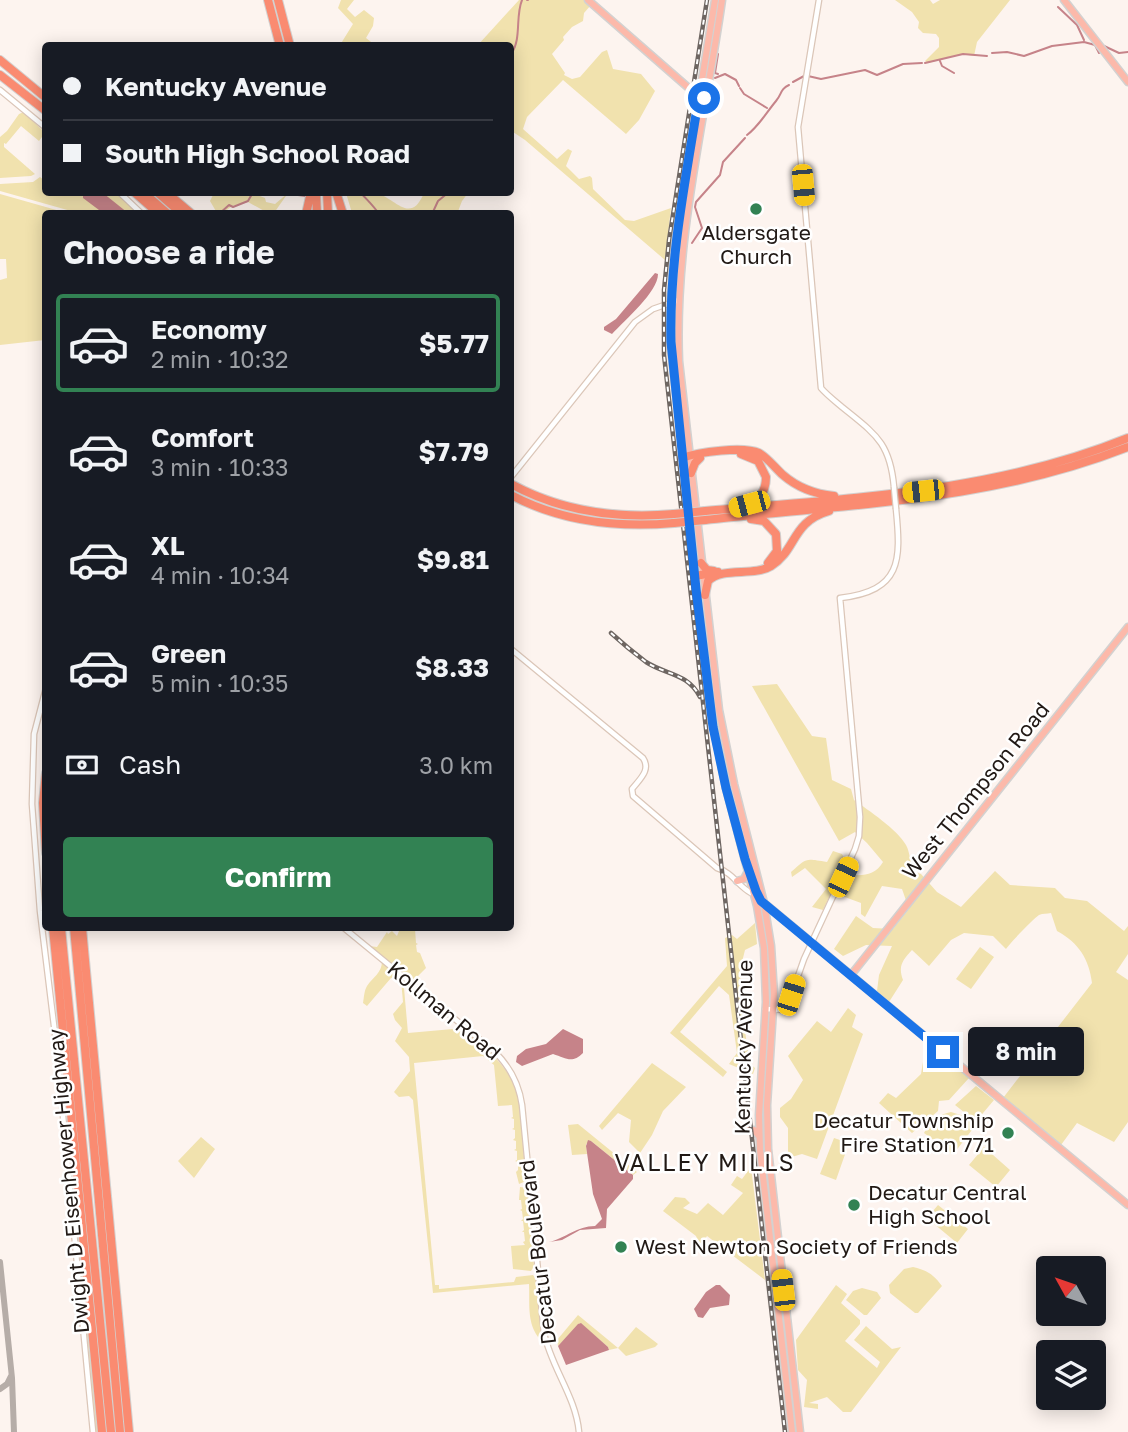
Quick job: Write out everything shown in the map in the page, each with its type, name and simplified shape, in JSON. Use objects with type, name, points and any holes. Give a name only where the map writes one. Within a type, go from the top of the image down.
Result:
[{"type":"highway","points":[[268,0],[279,42]]},
{"type":"highway","points":[[278,2],[291,42]]},
{"type":"highway","points":[[0,60],[42,95]]},
{"type":"highway","points":[[0,75],[42,110]]},
{"type":"highway","points":[[137,196],[153,210]]},
{"type":"highway","points":[[148,196],[163,210]]},
{"type":"highway","points":[[163,196],[184,210]]},
{"type":"highway","points":[[170,196],[185,210]]},
{"type":"highway","points":[[730,509],[932,489],[1000,478],[1060,462],[1128,438]]},
{"type":"highway","points":[[514,485],[546,500],[589,512],[626,516],[707,517],[942,496],[1062,470],[1128,447]]},
{"type":"highway","points":[[691,473],[701,456],[751,450],[804,489],[851,498]]},
{"type":"highway","points":[[687,455],[745,454],[762,465],[766,477],[763,493],[752,502],[707,517]]},
{"type":"highway","points":[[514,496],[548,511],[587,521],[623,526],[674,518]]},
{"type":"highway","points":[[700,575],[768,568],[783,555],[799,529],[808,521],[821,513],[846,506]]},
{"type":"highway","points":[[705,595],[708,581],[718,574],[766,565],[777,551],[778,538],[772,526],[761,520],[707,517]]},
{"type":"highway","points":[[701,563],[718,574]]},
{"type":"highway","points":[[53,931],[103,1432]]},
{"type":"highway","name":"Dwight D Eisenhower Highway","points":[[61,931],[111,1432]]},
{"type":"highway","name":"Dwight D Eisenhower Highway","points":[[74,931],[120,1432]]},
{"type":"highway","points":[[82,931],[129,1432]]},
{"type":"highway","points":[[75,945],[98,1108]]},
{"type":"highway","points":[[63,946],[72,1109]]},
{"type":"main road","points":[[588,0],[706,103]]},
{"type":"main road","name":"Kentucky Avenue","points":[[715,0],[676,240],[671,303],[672,363],[691,473],[700,575],[723,734],[757,898],[764,948],[769,1009],[768,1149],[800,1432]]},
{"type":"main road","name":"Kentucky Avenue","points":[[722,0],[683,244],[679,361],[713,727],[747,868],[768,923],[772,953],[759,1136],[792,1432]]},
{"type":"main road","points":[[1064,0],[1128,82]]},
{"type":"main road","points":[[702,80],[706,103]]},
{"type":"main road","points":[[699,96],[703,120]]},
{"type":"main road","name":"West Thompson Road","points":[[851,975],[1128,627]]},
{"type":"main road","points":[[745,859],[772,953]]},
{"type":"main road","points":[[737,881],[746,877],[747,868]]},
{"type":"main road","points":[[757,898],[1128,1205]]},
{"type":"main road","points":[[768,923],[773,918],[780,917]]},
{"type":"main road","points":[[748,1130],[754,1130],[759,1136]]},
{"type":"street","points":[[769,1009],[786,1010],[811,943],[855,849],[860,827],[841,598],[870,592],[883,583],[890,575],[899,551],[889,457],[873,433],[822,391],[798,127],[819,0]]},
{"type":"street","points":[[0,90],[42,125]]},
{"type":"street","points":[[123,196],[138,210]]},
{"type":"street","points":[[514,472],[635,323],[653,309],[679,300]]},
{"type":"street","points":[[514,651],[643,758],[646,771],[632,789],[633,796],[717,868],[725,870],[757,898]]},
{"type":"street","points":[[42,705],[34,738],[32,804],[42,926]]},
{"type":"street","points":[[43,931],[56,1042],[93,1432]]},
{"type":"street","name":"Kollman Road","points":[[348,931],[500,1057],[515,1079],[522,1109]]},
{"type":"street","name":"Decatur Boulevard","points":[[522,1109],[543,1331],[547,1347],[576,1414],[579,1432]]},
{"type":"shaded area","points":[[341,0],[354,0],[347,9],[355,17],[364,10],[374,18],[366,38],[371,42],[342,42],[353,24],[338,8]]},
{"type":"shaded area","points":[[519,0],[585,0],[591,5],[584,13],[583,21],[572,27],[552,54],[564,75],[572,79],[580,77],[602,52],[607,50],[613,69],[641,74],[655,91],[639,120],[626,134],[563,80],[527,117],[523,129],[557,159],[568,149],[572,151],[566,166],[579,179],[590,176],[593,189],[625,220],[634,221],[671,208],[665,260],[514,133],[514,42],[481,42]]},
{"type":"shaded area","points":[[895,0],[930,0],[933,4],[940,0],[1010,0],[977,42],[974,56],[963,54],[928,63],[925,61],[939,47],[939,38],[936,34],[923,33],[918,28],[919,22],[912,12]]},
{"type":"shaded area","points":[[24,112],[42,130],[42,137],[39,141],[21,126],[6,144],[4,143],[4,147],[35,174],[0,178],[0,137],[19,114]]},
{"type":"shaded area","points":[[40,177],[42,178],[42,196],[119,196],[136,210],[67,210],[0,191],[0,184],[33,182]]},
{"type":"shaded area","points":[[0,194],[56,210],[42,210],[42,340],[0,345],[0,280],[7,278],[6,259],[0,259]]},
{"type":"shaded area","points":[[107,196],[124,210],[99,210],[83,198]]},
{"type":"shaded area","points":[[212,196],[260,196],[265,198],[266,202],[275,204],[286,196],[276,210],[263,210],[248,202],[227,210],[215,210],[210,201]]},
{"type":"shaded area","points":[[347,196],[384,196],[408,209],[419,203],[422,196],[466,196],[459,210],[351,210]]},
{"type":"shaded area","points":[[655,273],[658,274],[657,281],[640,306],[612,334],[604,330],[604,327],[616,319]]},
{"type":"shaded area","points":[[777,684],[812,736],[826,738],[832,780],[851,789],[854,800],[902,839],[914,872],[921,874],[937,892],[961,907],[995,871],[1010,885],[1055,888],[1065,898],[1087,901],[1124,931],[1128,926],[1128,954],[1116,972],[1128,980],[1128,1122],[1114,1142],[1077,1123],[1061,1145],[1003,1098],[1092,983],[1082,953],[1057,931],[1051,913],[1036,917],[1006,949],[993,936],[964,933],[951,940],[929,966],[912,950],[902,964],[903,980],[889,1002],[877,991],[879,975],[892,946],[866,945],[843,956],[834,949],[856,916],[873,928],[893,929],[909,909],[902,889],[882,886],[865,917],[861,914],[861,903],[842,896],[836,883],[823,910],[812,907],[826,889],[805,868],[792,877],[791,872],[803,862],[827,862],[833,851],[842,854],[853,875],[870,873],[883,862],[855,832],[839,841],[752,686]]},
{"type":"shaded area","points":[[755,923],[757,944],[745,950],[740,970],[742,1009],[747,1010],[748,1018],[743,1018],[750,1064],[755,1068],[753,1074],[729,1064],[737,1053],[729,995],[719,986],[680,1032],[727,1072],[723,1077],[670,1033],[727,966],[725,938],[732,935],[737,939]]},
{"type":"shaded area","points":[[392,931],[397,936],[399,931],[415,931],[417,952],[420,953],[426,968],[413,981],[369,946],[377,947],[387,932],[388,934]]},
{"type":"shaded area","points":[[980,947],[994,957],[971,989],[956,979]]},
{"type":"shaded area","points":[[382,961],[407,982],[404,988],[408,1033],[460,1026],[503,1067],[519,1098],[526,1181],[519,1184],[516,1172],[518,1162],[515,1161],[517,1151],[514,1150],[516,1141],[513,1140],[515,1130],[512,1129],[514,1119],[511,1118],[512,1105],[498,1106],[494,1065],[483,1056],[414,1063],[435,1285],[439,1285],[439,1289],[514,1282],[516,1277],[533,1275],[536,1279],[542,1341],[531,1322],[529,1284],[433,1293],[413,1100],[409,1096],[399,1097],[394,1092],[410,1071],[409,1057],[395,1041],[402,1028],[393,1014],[403,1002],[401,980],[397,976],[391,978],[367,1006],[363,1003],[366,988],[379,972]]},
{"type":"shaded area","points":[[848,1008],[856,1015],[852,1027],[863,1034],[817,1159],[802,1154],[788,1158],[788,1128],[780,1117],[780,1108],[791,1099],[803,1080],[788,1056],[817,1021],[831,1032]]},
{"type":"shaded area","points":[[563,1029],[583,1039],[583,1053],[579,1056],[569,1059],[553,1054],[522,1066],[516,1062],[517,1056],[526,1049],[546,1044]]},
{"type":"shaded area","points":[[932,1048],[969,1078],[949,1100],[939,1101],[938,1111],[912,1133],[879,1103],[888,1093],[896,1098],[921,1074],[923,1062]]},
{"type":"shaded area","points":[[652,1063],[686,1087],[663,1111],[640,1153],[629,1142],[631,1120],[618,1113],[602,1130],[599,1126]]},
{"type":"shaded area","points":[[976,1086],[994,1100],[978,1119],[974,1120],[955,1105]]},
{"type":"shaded area","points":[[951,1112],[964,1116],[975,1126],[955,1152],[951,1153],[924,1133],[935,1119]]},
{"type":"shaded area","points":[[578,1124],[637,1172],[633,1175],[591,1141],[586,1144],[587,1154],[572,1155],[568,1125]]},
{"type":"shaded area","points":[[201,1137],[215,1149],[194,1178],[178,1161]]},
{"type":"shaded area","points":[[834,1138],[849,1143],[836,1180],[820,1174]]},
{"type":"shaded area","points":[[588,1140],[633,1175],[633,1179],[607,1209],[606,1228],[580,1230],[562,1240],[549,1242],[583,1228],[595,1226],[602,1219],[593,1194],[586,1146]]},
{"type":"shaded area","points":[[984,1147],[1010,1170],[996,1187],[969,1165]]},
{"type":"shaded area","points":[[71,1164],[74,1176],[99,1432],[96,1432]]},
{"type":"shaded area","points":[[751,1167],[765,1280],[707,1236],[700,1247],[696,1236],[663,1211],[675,1197],[685,1198],[690,1203],[683,1208],[697,1214],[708,1203],[723,1215],[743,1193],[731,1185],[737,1176],[742,1179]]},
{"type":"shaded area","points":[[520,1187],[527,1188],[534,1266],[531,1271],[513,1269],[511,1246],[525,1245],[519,1200]]},
{"type":"shaded area","points":[[938,1205],[968,1229],[957,1243],[927,1218]]},
{"type":"shaded area","points":[[913,1267],[930,1274],[942,1286],[918,1313],[890,1293],[889,1285],[904,1269]]},
{"type":"shaded area","points":[[720,1285],[730,1295],[729,1305],[710,1308],[703,1318],[698,1317],[694,1309],[706,1292]]},
{"type":"shaded area","points":[[836,1285],[847,1294],[841,1303],[860,1320],[860,1324],[845,1341],[877,1368],[880,1362],[854,1340],[866,1326],[892,1349],[901,1347],[851,1412],[843,1412],[827,1397],[809,1403],[818,1404],[818,1409],[804,1407],[807,1380],[798,1370],[796,1340]]},
{"type":"shaded area","points":[[862,1288],[877,1292],[881,1298],[867,1315],[846,1300],[853,1291]]},
{"type":"shaded area","points":[[578,1315],[618,1348],[609,1350],[580,1323],[558,1346],[557,1340]]},
{"type":"shaded area","points":[[581,1323],[609,1350],[566,1365],[558,1346]]},
{"type":"shaded area","points":[[636,1327],[658,1344],[626,1356],[618,1348]]},
{"type":"waterway","points":[[514,48],[522,0]]},
{"type":"waterway","points":[[1058,7],[1077,25],[1084,40]]},
{"type":"waterway","points":[[992,53],[1007,52],[1024,56],[1052,46],[1084,42],[1095,45]]},
{"type":"waterway","points":[[1095,45],[1099,53]]},
{"type":"waterway","points":[[1102,45],[1119,53],[1128,52]]},
{"type":"waterway","points":[[718,54],[715,73],[718,74]]},
{"type":"waterway","points":[[925,63],[963,54],[987,56]]},
{"type":"waterway","points":[[940,61],[942,66],[954,73]]},
{"type":"waterway","points":[[808,76],[821,79],[865,70],[877,75],[903,64],[922,63]]},
{"type":"waterway","points":[[715,78],[725,74],[736,80],[739,86]]},
{"type":"waterway","points":[[793,82],[804,76]]},
{"type":"waterway","points":[[747,135],[789,85]]},
{"type":"waterway","points":[[740,88],[744,94],[767,108]]},
{"type":"waterway","points":[[692,243],[702,228],[696,202],[720,175],[723,162],[745,138]]},
{"type":"waterway","points":[[223,210],[229,205],[233,207],[248,201],[251,196]]},
{"type":"waterway","points":[[364,196],[376,210]]},
{"type":"waterway","points":[[434,210],[444,196]]},
{"type":"taxiway","points":[[0,1262],[12,1378],[14,1432]]},
{"type":"taxiway","points":[[0,1389],[7,1384],[11,1376]]},
{"type":"railway","points":[[707,0],[669,240],[664,290],[664,355],[785,1432]]},
{"type":"railway","points":[[611,633],[646,662],[689,683],[700,697]]},
{"type":"place","name":"Aldersgate Church","points":[[756,209]]},
{"type":"place","name":"Decatur Township Fire Station 771","points":[[1008,1133]]},
{"type":"place","name":"Decatur Central High School","points":[[854,1205]]},
{"type":"place","name":"West Newton Society of Friends","points":[[621,1247]]},
{"type":"district","name":"VALLEY MILLS","points":[[705,1163]]},
{"type":"route","points":[[704,98],[706,103],[699,96],[676,240],[670,306],[671,342],[706,674],[713,727],[726,788],[745,859],[761,901],[943,1052]]}]
